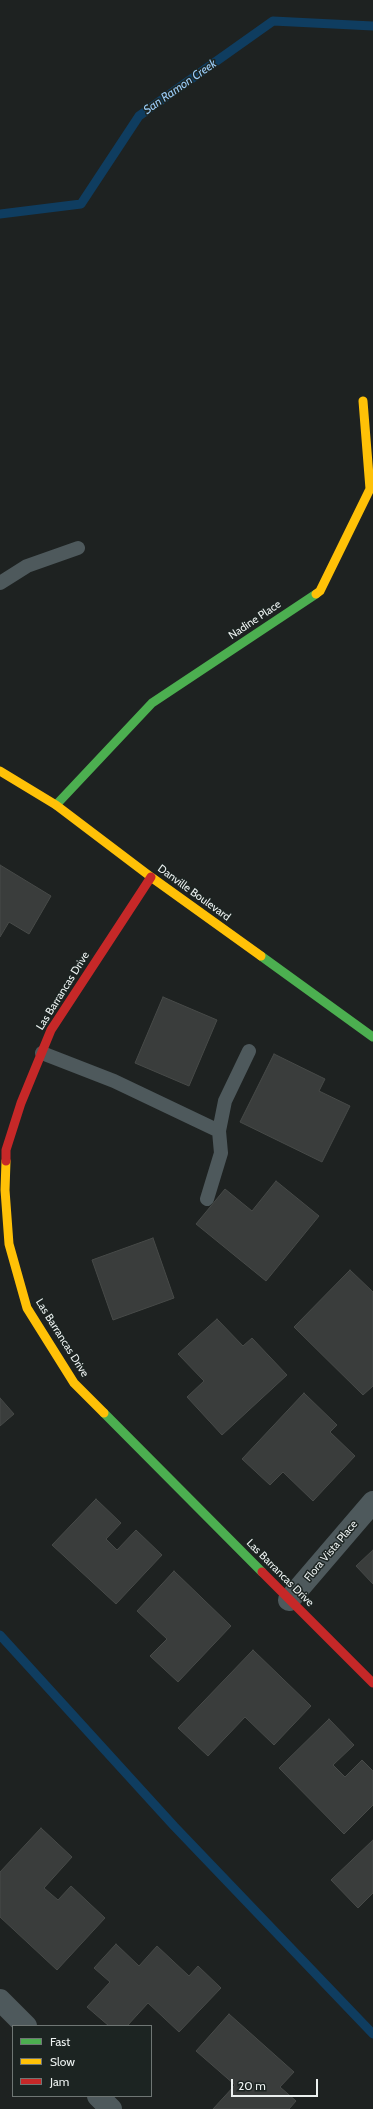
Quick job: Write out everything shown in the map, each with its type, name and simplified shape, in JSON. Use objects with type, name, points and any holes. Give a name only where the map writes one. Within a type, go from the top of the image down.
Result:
[{"type":"street","name":"Nadine Place","points":[[56,805],[152,703],[320,591],[370,490],[363,401]]},
{"type":"street","name":"Danville Boulevard","points":[[0,771],[56,805],[151,877],[373,1037]]},
{"type":"street","name":"Las Barrancas Drive","points":[[151,877],[51,1030],[21,1103],[6,1150],[5,1190],[9,1244],[27,1308],[74,1383],[373,1683]]},
{"type":"street","name":"Flora Vista Place","points":[[290,1600],[373,1502]]},
{"type":"street","points":[[0,2000],[25,2025]]},
{"type":"street","points":[[99,2097],[111,2109]]},
{"type":"lane","points":[[0,583],[27,566],[78,548]]},
{"type":"lane","points":[[207,1199],[221,1153],[219,1131],[225,1101],[249,1051]]},
{"type":"lane","points":[[42,1053],[114,1081],[219,1131]]},
{"type":"building","points":[[0,865],[51,896],[29,934],[9,922],[0,937]]},
{"type":"building","points":[[163,997],[217,1020],[189,1086],[135,1063]]},
{"type":"building","points":[[274,1054],[325,1079],[319,1091],[350,1106],[322,1162],[240,1122]]},
{"type":"building","points":[[276,1181],[319,1216],[266,1281],[196,1224],[225,1189],[252,1211]]},
{"type":"building","points":[[153,1238],[174,1298],[113,1320],[92,1260]]},
{"type":"building","points":[[350,1270],[373,1292],[373,1386],[363,1395],[294,1327]]},
{"type":"building","points":[[217,1319],[243,1346],[252,1338],[287,1375],[222,1435],[187,1397],[204,1381],[178,1354]]},
{"type":"building","points":[[304,1393],[337,1425],[330,1432],[355,1456],[313,1501],[283,1472],[270,1485],[242,1459]]},
{"type":"building","points":[[0,1398],[14,1414],[0,1426]]},
{"type":"building","points":[[96,1499],[121,1523],[106,1539],[117,1550],[136,1530],[162,1555],[116,1604],[52,1545]]},
{"type":"building","points":[[373,1550],[373,1584],[356,1566]]},
{"type":"building","points":[[174,1571],[231,1626],[178,1682],[150,1656],[167,1639],[137,1611]]},
{"type":"building","points":[[253,1650],[311,1706],[274,1745],[245,1717],[208,1756],[178,1728]]},
{"type":"building","points":[[329,1719],[354,1745],[333,1765],[345,1777],[362,1760],[373,1771],[373,1805],[344,1834],[279,1768]]},
{"type":"building","points":[[41,1828],[72,1857],[44,1888],[58,1900],[71,1886],[105,1918],[57,1970],[0,1917],[0,1872]]},
{"type":"building","points":[[373,1840],[373,1893],[358,1908],[331,1880]]},
{"type":"building","points":[[116,1944],[139,1966],[157,1946],[189,1976],[198,1966],[221,1988],[179,2032],[148,2003],[128,2025],[108,2025],[87,2007],[110,1982],[94,1968]]},
{"type":"building","points":[[229,2014],[294,2072],[280,2087],[296,2101],[289,2109],[213,2109],[235,2085],[196,2051]]},
{"type":"waterway","name":"San Ramon Creek","points":[[0,214],[81,204],[139,116],[273,21],[373,26]]},
{"type":"waterway","points":[[0,1635],[174,1826],[373,2034]]},
{"type":"traffic: fast","points":[[56,805],[152,703],[316,594]]},
{"type":"traffic: fast","points":[[261,956],[373,1037]]},
{"type":"traffic: fast","points":[[104,1413],[262,1572]]},
{"type":"traffic: slow","points":[[316,594],[320,591],[370,489],[363,401]]},
{"type":"traffic: slow","points":[[0,771],[56,805],[151,877],[261,956]]},
{"type":"traffic: slow","points":[[6,1161],[5,1190],[9,1244],[27,1308],[74,1383],[104,1413]]},
{"type":"traffic: jam","points":[[6,1161],[6,1150],[21,1103],[51,1030],[151,877]]},
{"type":"traffic: jam","points":[[262,1572],[373,1683]]}]
